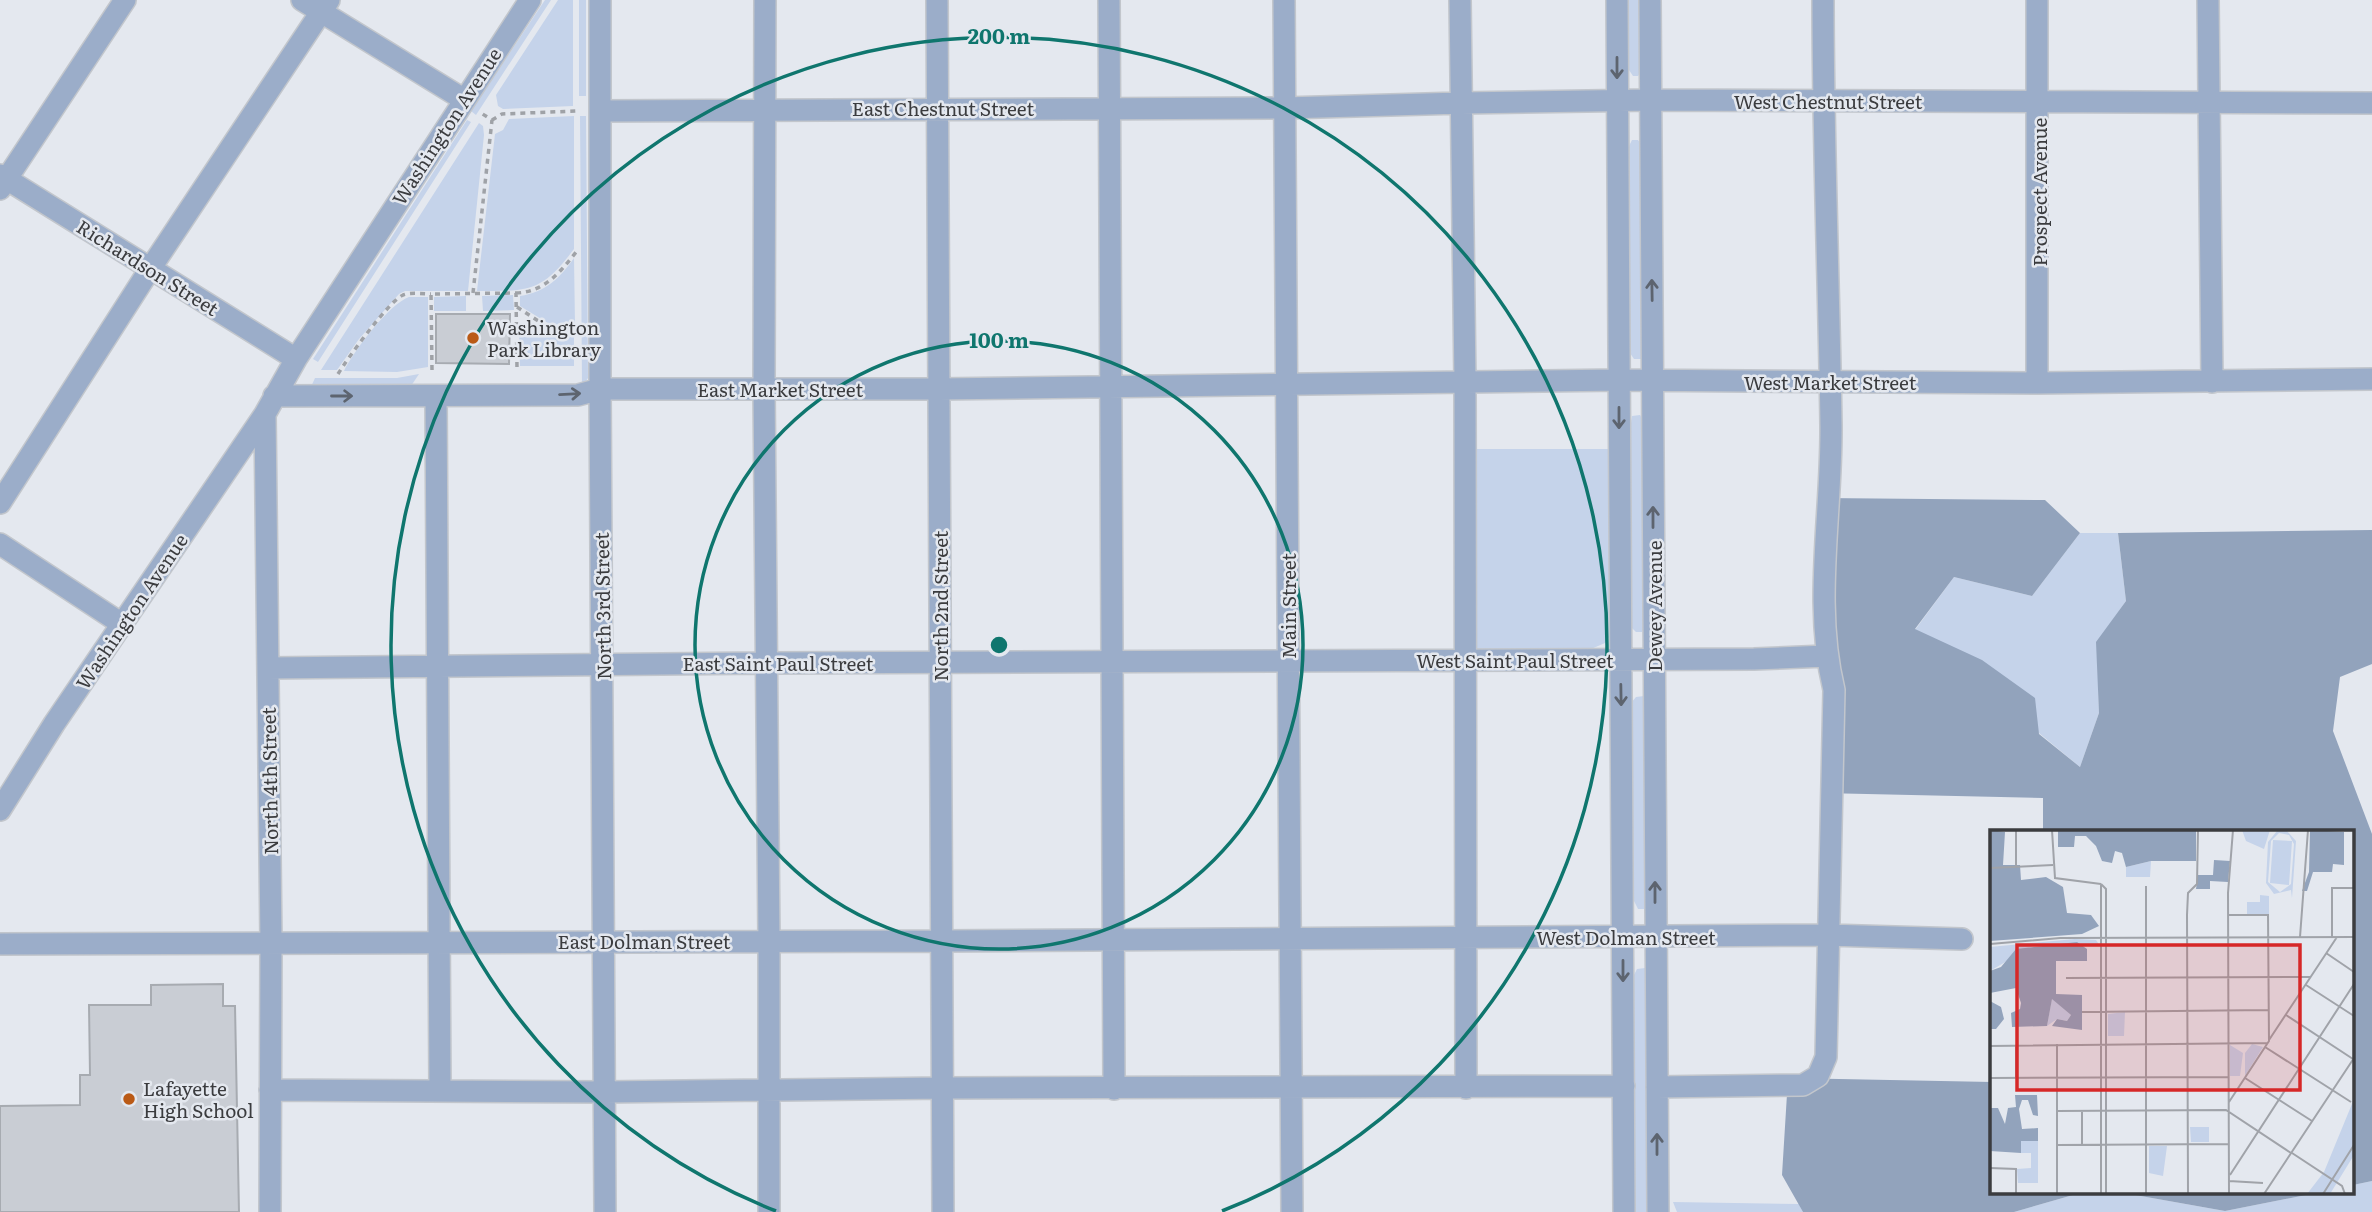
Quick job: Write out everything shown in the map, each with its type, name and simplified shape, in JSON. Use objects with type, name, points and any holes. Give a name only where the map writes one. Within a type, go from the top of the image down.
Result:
[{"type":"street","points":[[2,181],[125,0]]},
{"type":"street","points":[[302,0],[325,6],[463,99]]},
{"type":"street","name":"Washington Avenue","points":[[296,359],[530,0]]},
{"type":"street","name":"North 3rd Street","points":[[600,0],[605,1212]]},
{"type":"street","points":[[765,0],[764,388],[769,1212]]},
{"type":"street","name":"North 2nd Street","points":[[937,0],[943,1212]]},
{"type":"street","points":[[1109,0],[1114,1089]]},
{"type":"street","name":"Main Street","points":[[1284,0],[1292,1212]]},
{"type":"street","points":[[1460,0],[1465,382],[1466,1088]]},
{"type":"street","name":"Dewey Avenue","points":[[1617,0],[1624,1212]]},
{"type":"street","name":"Dewey Avenue","points":[[1650,0],[1658,1212]]},
{"type":"street","points":[[1657,1087],[1803,1086],[1818,1076],[1826,1057],[1834,690],[1826,656],[1825,593],[1831,427],[1823,0]]},
{"type":"street","name":"Prospect Avenue","points":[[2037,383],[2038,0]]},
{"type":"street","points":[[2207,0],[2212,382]]},
{"type":"street","points":[[0,503],[150,269],[325,6]]},
{"type":"street","name":"West Chestnut Street","points":[[1285,108],[1650,100],[1823,103],[2039,100],[2372,103]]},
{"type":"street","name":"East Chestnut Street","points":[[601,111],[1285,108]]},
{"type":"street","name":"Richardson Street","points":[[2,181],[296,359]]},
{"type":"street","points":[[269,405],[296,359]]},
{"type":"street","name":"West Market Street","points":[[1288,383],[1619,380],[2037,383],[2372,379]]},
{"type":"street","name":"East Market Street","points":[[269,405],[436,396],[578,395],[600,388],[939,388],[1288,383]]},
{"type":"street","points":[[436,396],[440,1091]]},
{"type":"street","name":"Washington Avenue","points":[[0,810],[54,724],[269,405]]},
{"type":"street","name":"North 4th Street","points":[[269,405],[270,1212]]},
{"type":"street","points":[[0,544],[122,624]]},
{"type":"street","name":"West Saint Paul Street","points":[[1288,661],[1754,659],[1826,656]]},
{"type":"street","name":"East Saint Paul Street","points":[[268,668],[1288,661]]},
{"type":"street","name":"West Dolman Street","points":[[1289,939],[1828,935],[1962,939]]},
{"type":"street","name":"East Dolman Street","points":[[0,944],[1289,939]]},
{"type":"street","points":[[270,1090],[605,1092],[1624,1086]]},
{"type":"path","points":[[492,120],[502,114],[576,111]]},
{"type":"path","points":[[481,113],[492,120]]},
{"type":"path","points":[[473,293],[492,120]]},
{"type":"path","points":[[338,374],[397,299],[408,294],[532,291],[553,279],[577,251]]},
{"type":"path","points":[[516,293],[517,369]]},
{"type":"path","points":[[431,294],[432,370]]},
{"type":"path","points":[[516,307],[551,329]]},
{"type":"path","points":[[517,329],[577,329]]},
{"type":"shaded area","points":[[545,0],[551,0],[476,115],[471,111]]},
{"type":"shaded area","points":[[558,0],[573,0],[573,106],[503,109],[498,106],[496,95]]},
{"type":"shaded area","points":[[579,0],[586,0],[586,96],[579,96]]},
{"type":"shaded area","points":[[1628,0],[1642,0],[1642,69],[1638,76],[1633,76],[1629,70]]},
{"type":"shaded area","points":[[574,116],[574,249],[543,282],[509,291],[477,291],[495,134],[503,130],[509,119]]},
{"type":"shaded area","points":[[580,116],[586,116],[588,378],[582,387]]},
{"type":"shaded area","points":[[467,120],[471,122],[318,362],[313,359]]},
{"type":"shaded area","points":[[479,123],[483,126],[484,135],[468,291],[405,291],[399,294],[359,339],[337,370],[321,370]]},
{"type":"shaded area","points":[[1632,140],[1638,140],[1642,146],[1644,354],[1641,359],[1634,359],[1630,353],[1629,146]]},
{"type":"shaded area","points":[[574,258],[575,325],[551,325],[520,306],[520,296],[552,283]]},
{"type":"shaded area","points":[[513,295],[514,310],[483,311],[482,296]]},
{"type":"shaded area","points":[[466,296],[466,311],[434,311],[434,297]]},
{"type":"shaded area","points":[[409,297],[428,297],[428,367],[397,372],[344,371],[355,352],[382,318]]},
{"type":"shaded area","points":[[574,331],[574,366],[520,366],[519,332]]},
{"type":"shaded area","points":[[419,374],[409,389],[310,389],[315,378],[397,378]]},
{"type":"shaded area","points":[[1640,415],[1644,422],[1645,625],[1642,632],[1636,632],[1631,627],[1631,423],[1632,416]]},
{"type":"shaded area","points":[[1471,449],[1611,449],[1611,634],[1605,643],[1591,649],[1470,649]]},
{"type":"shaded area","points":[[1823,498],[2045,500],[2080,533],[2032,596],[1954,577],[1915,629],[1982,660],[2035,698],[2039,734],[2080,767],[2099,713],[2096,642],[2126,601],[2118,533],[2372,530],[2372,664],[2340,677],[2333,731],[2372,834],[2372,1181],[2354,1185],[2354,830],[2043,830],[2043,798],[1822,793],[1826,700]]},
{"type":"shaded area","points":[[2080,533],[2118,533],[2126,601],[2097,642],[2099,713],[2080,767],[1915,630],[1954,577],[2032,596]]},
{"type":"shaded area","points":[[1644,696],[1647,703],[1647,902],[1644,909],[1638,909],[1634,901],[1631,703],[1636,697]]},
{"type":"shaded area","points":[[1645,968],[1649,975],[1651,1212],[1635,1212],[1634,975],[1637,969]]},
{"type":"shaded area","points":[[1788,1078],[1990,1082],[1990,1194],[2077,1194],[2014,1212],[1803,1212],[1782,1175]]},
{"type":"shaded area","points":[[2372,1181],[2372,1212],[2014,1212],[2077,1194],[2130,1194],[2225,1211],[2311,1194],[2354,1194],[2354,1185]]},
{"type":"shaded area","points":[[2130,1194],[2311,1194],[2225,1211]]},
{"type":"shaded area","points":[[1673,1202],[1799,1204],[1803,1212],[1677,1212]]},
{"type":"building","name":"Washington Park Library","points":[[436,314],[510,314],[509,364],[436,363]]},
{"type":"building","name":"Lafayette High School","points":[[223,984],[223,1006],[235,1006],[239,1212],[0,1212],[0,1106],[80,1105],[80,1075],[90,1075],[89,1005],[151,1005],[151,985]]},
{"type":"place","name":"Washington Park Library","points":[[473,338]]},
{"type":"place","name":"Lafayette High School","points":[[129,1099]]}]
